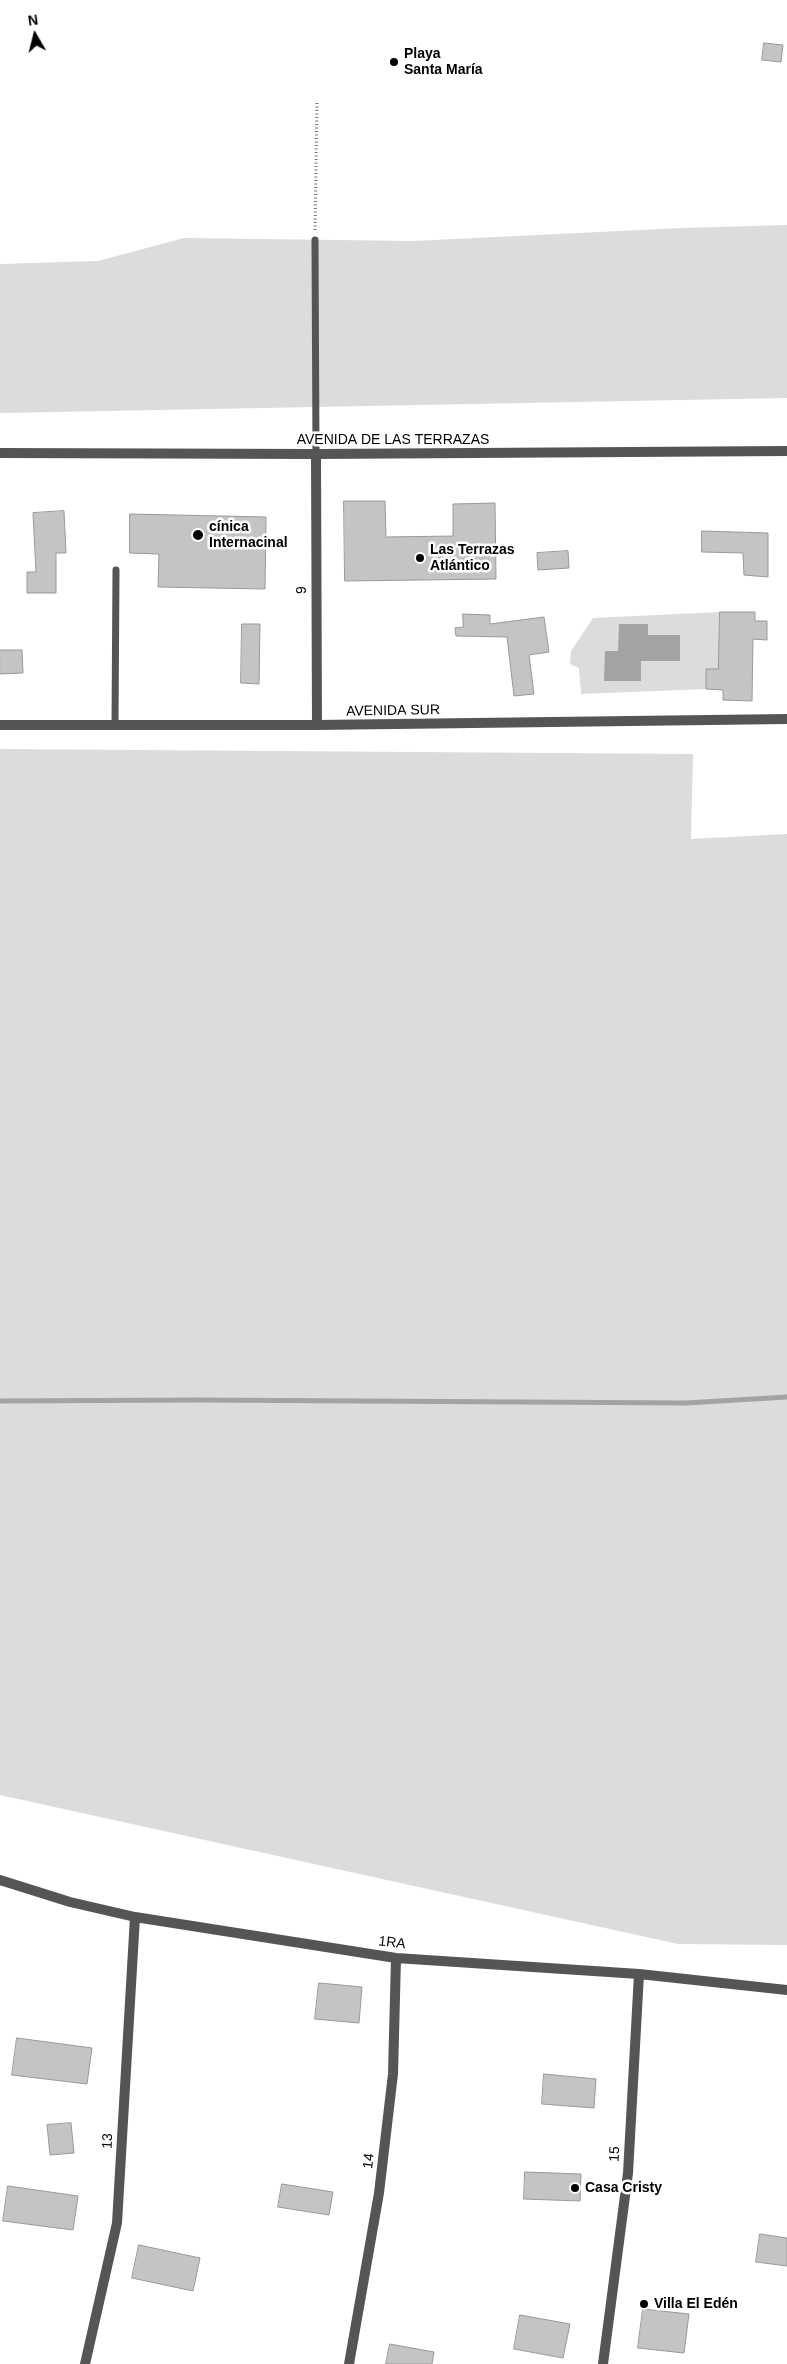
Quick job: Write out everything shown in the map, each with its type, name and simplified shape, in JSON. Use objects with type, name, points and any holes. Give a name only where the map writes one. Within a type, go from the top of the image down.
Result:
[{"type":"street","name":"AVENIDA DE LAS TERRAZAS","points":[[0,453],[316,454],[787,451]]},
{"type":"street","name":"9","points":[[316,454],[317,725]]},
{"type":"street","name":"AVENIDA SUR","points":[[0,725],[317,725],[787,719]]},
{"type":"street","name":"1RA","points":[[0,1880],[70,1902],[135,1917],[396,1958],[639,1974],[787,1990]]},
{"type":"street","name":"13","points":[[85,2364],[117,2223],[135,1917]]},
{"type":"street","name":"14","points":[[349,2364],[379,2193],[390,2094],[396,1958]]},
{"type":"street","name":"15","points":[[603,2364],[628,2173],[639,1974]]},
{"type":"lane","points":[[315,240],[316,454]]},
{"type":"lane","points":[[115,725],[116,570]]},
{"type":"path","points":[[315,240],[317,103]]},
{"type":"shaded area","points":[[787,225],[787,398],[0,413],[0,264],[98,261],[184,238],[413,241]]},
{"type":"shaded area","points":[[720,612],[718,669],[707,669],[706,689],[581,694],[579,668],[570,664],[571,651],[593,618]]},
{"type":"shaded area","points":[[619,624],[648,624],[648,635],[680,635],[680,661],[641,661],[641,681],[604,681],[605,651],[618,651]]},
{"type":"shaded area","points":[[0,749],[693,754],[691,839],[787,834],[787,1945],[678,1944],[0,1795]]},
{"type":"building","points":[[764,43],[783,45],[781,62],[762,60]]},
{"type":"building","name":"Las Terrazas Atlántico","points":[[344,501],[385,501],[386,537],[453,536],[453,504],[495,503],[496,579],[345,581]]},
{"type":"building","points":[[64,511],[66,553],[56,553],[56,593],[27,593],[27,572],[36,572],[33,513]]},
{"type":"building","name":"cínica Internacinal","points":[[130,514],[266,517],[265,589],[158,587],[159,554],[130,553]]},
{"type":"building","points":[[702,531],[768,533],[768,577],[744,575],[743,553],[702,552]]},
{"type":"building","points":[[568,551],[569,568],[538,570],[537,553]]},
{"type":"building","points":[[720,612],[755,612],[755,621],[767,621],[767,640],[753,639],[752,701],[723,700],[723,690],[706,689],[706,669],[718,669]]},
{"type":"building","points":[[463,614],[490,615],[490,624],[544,617],[549,652],[529,655],[534,694],[514,696],[507,637],[456,636],[455,628],[463,627]]},
{"type":"building","points":[[242,624],[260,624],[259,684],[241,683]]},
{"type":"building","points":[[0,650],[22,650],[23,673],[0,674]]},
{"type":"building","points":[[319,1983],[362,1987],[359,2023],[315,2019]]},
{"type":"building","points":[[17,2038],[92,2048],[87,2084],[12,2075]]},
{"type":"building","points":[[544,2074],[596,2079],[594,2108],[542,2104]]},
{"type":"building","points":[[71,2123],[74,2153],[50,2155],[47,2125]]},
{"type":"building","points":[[525,2172],[581,2174],[580,2201],[524,2199]]},
{"type":"building","points":[[282,2184],[333,2192],[329,2215],[278,2207]]},
{"type":"building","points":[[8,2186],[78,2196],[73,2230],[3,2221]]},
{"type":"building","points":[[760,2234],[787,2238],[787,2266],[756,2262]]},
{"type":"building","points":[[139,2245],[200,2258],[193,2291],[132,2278]]},
{"type":"building","points":[[643,2309],[689,2314],[684,2353],[638,2348]]},
{"type":"building","points":[[520,2315],[570,2324],[563,2358],[514,2349]]},
{"type":"building","points":[[390,2344],[434,2352],[432,2364],[386,2364]]},
{"type":"waterway","points":[[0,1401],[198,1400],[686,1403],[787,1397]]},
{"type":"place","name":"Playa Santa María","points":[[394,62]]},
{"type":"place","name":"cínica Internacinal","points":[[198,535]]},
{"type":"place","name":"Las Terrazas Atlántico","points":[[420,558]]},
{"type":"place","name":"Casa Cristy","points":[[575,2188]]},
{"type":"place","name":"Villa El Edén","points":[[644,2304]]}]
